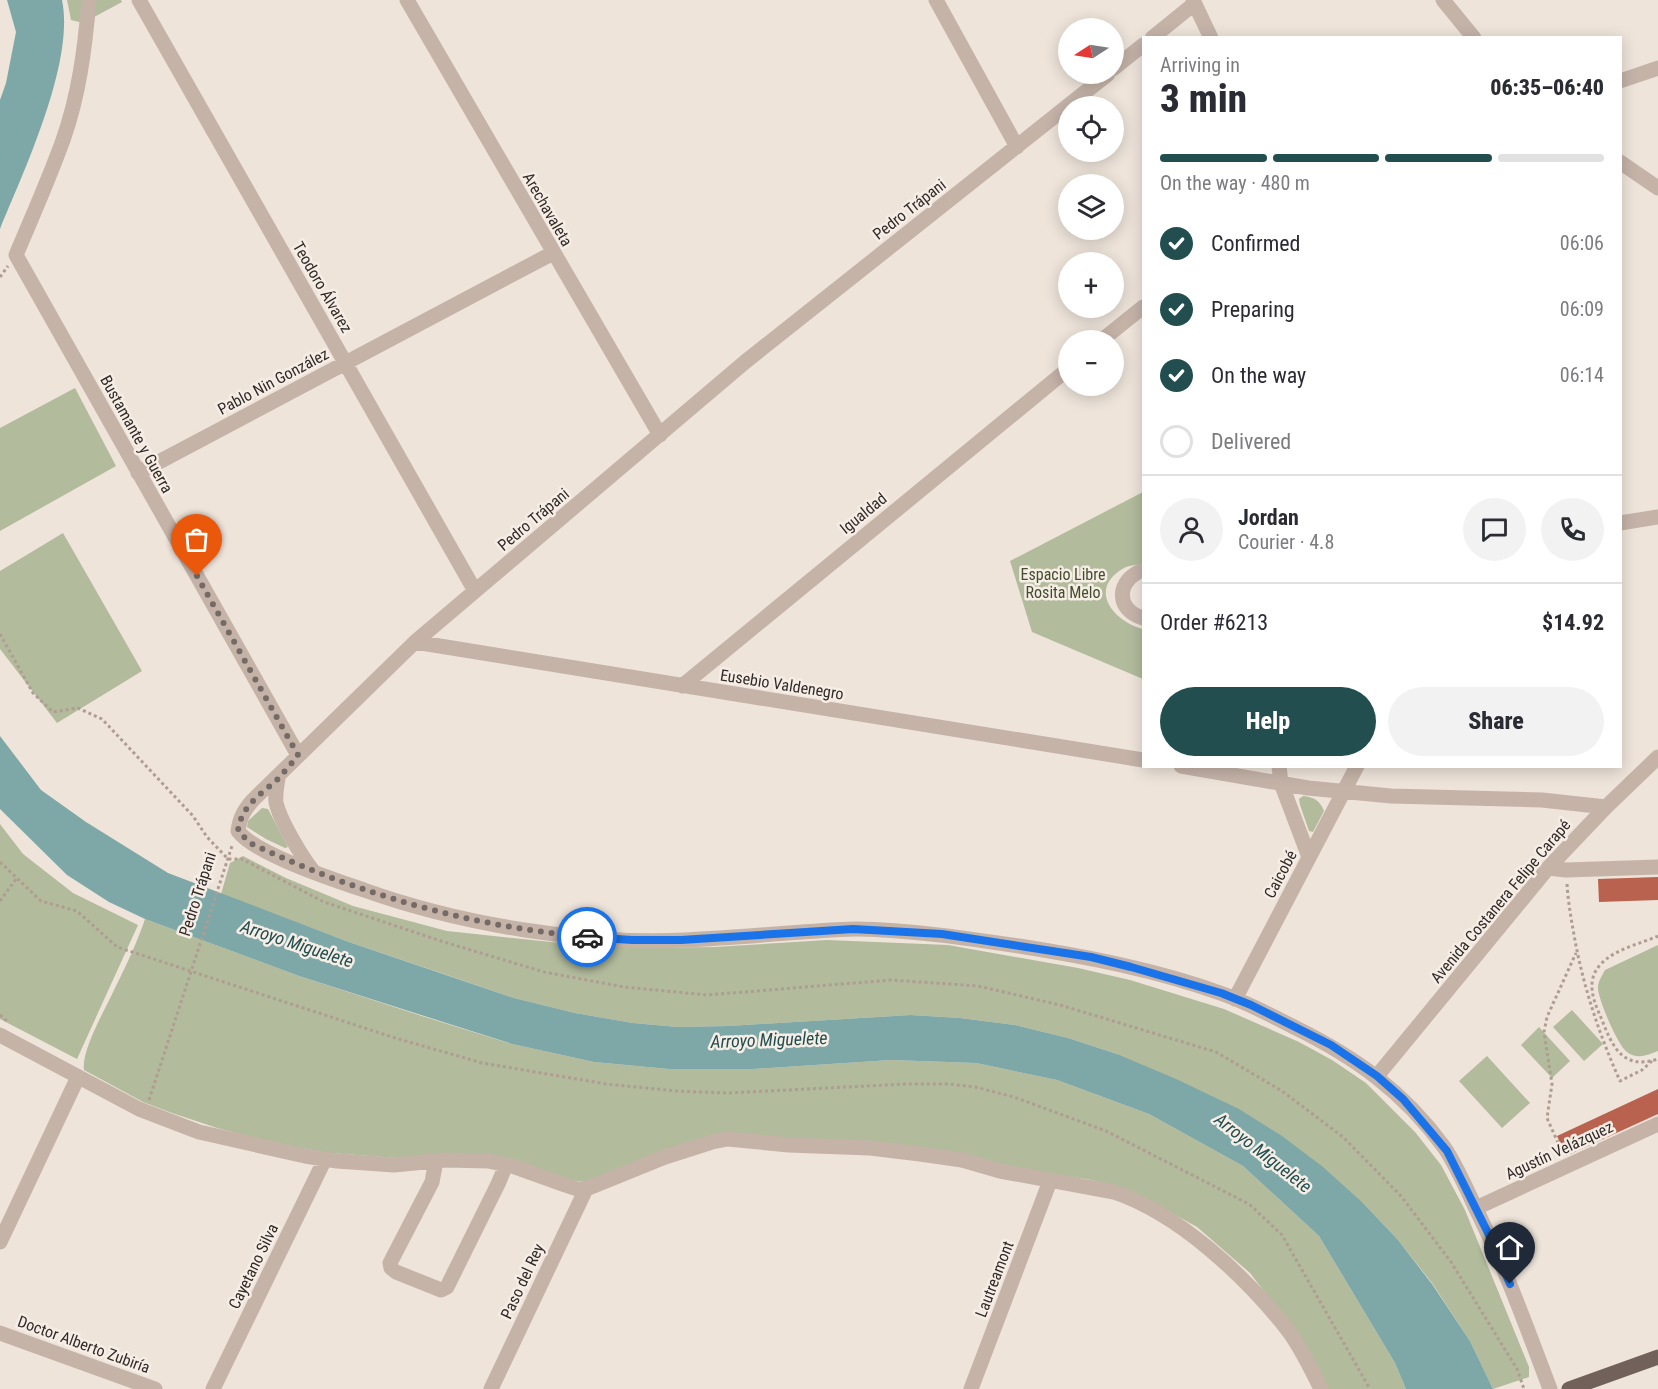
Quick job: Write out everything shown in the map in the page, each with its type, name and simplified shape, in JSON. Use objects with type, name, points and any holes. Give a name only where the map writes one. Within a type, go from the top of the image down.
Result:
[{"type":"main road","points":[[1569,1389],[1658,1357]]},
{"type":"street","name":"Bustamante y Guerra","points":[[89,0],[87,38],[78,87],[63,140],[16,255],[298,755]]},
{"type":"street","name":"Teodoro Álvarez","points":[[139,0],[475,591]]},
{"type":"street","name":"Arechavaleta","points":[[407,0],[660,435]]},
{"type":"street","points":[[936,0],[1017,147]]},
{"type":"street","points":[[1443,0],[1472,36]]},
{"type":"street","points":[[1154,36],[1194,2],[1210,36]]},
{"type":"street","points":[[1124,60],[1142,46]]},
{"type":"street","points":[[1622,80],[1658,68]]},
{"type":"street","name":"Pedro Trápani","points":[[238,831],[239,820],[245,810],[298,755],[415,642],[745,362],[1096,84]]},
{"type":"street","points":[[1622,163],[1658,188]]},
{"type":"street","name":"Pablo Nin González","points":[[138,473],[553,253]]},
{"type":"street","points":[[1114,330],[1142,308]]},
{"type":"street","name":"Igualdad","points":[[682,686],[1058,377]]},
{"type":"street","points":[[1622,523],[1658,518]]},
{"type":"street","points":[[1142,570],[1127,579],[1122,588],[1124,603],[1137,616],[1142,618]]},
{"type":"street","name":"Eusebio Valdenegro","points":[[415,642],[1142,760]]},
{"type":"street","name":"Avenida Costanera Felipe Carapé","points":[[1377,1076],[1548,868],[1606,807],[1654,764]]},
{"type":"street","points":[[1193,768],[1308,789],[1391,796],[1542,800],[1606,807]]},
{"type":"street","points":[[1279,768],[1281,783],[1309,857]]},
{"type":"street","name":"Caicobé","points":[[1235,999],[1356,768]]},
{"type":"street","points":[[278,778],[276,803],[295,842],[315,873]]},
{"type":"street","points":[[238,831],[250,843],[315,873],[395,901],[459,917],[555,933],[654,941],[853,929],[942,934],[1091,957],[1235,999],[1331,1045],[1377,1076],[1403,1099],[1447,1151],[1476,1208],[1517,1301],[1550,1389]]},
{"type":"street","points":[[1548,868],[1566,870],[1658,867]]},
{"type":"street","points":[[0,1035],[146,1111],[199,1132],[325,1159],[394,1165],[474,1160],[506,1165],[578,1189],[586,1189],[665,1157],[728,1139],[789,1145],[870,1148],[920,1154],[962,1160],[1050,1181],[1114,1192],[1129,1197],[1175,1222],[1234,1271],[1288,1330],[1321,1389]]},
{"type":"street","points":[[0,1242],[78,1077]]},
{"type":"street","name":"Agustín Velázquez","points":[[1476,1208],[1658,1124]]},
{"type":"street","name":"Cayetano Silva","points":[[213,1389],[325,1159]]},
{"type":"street","points":[[436,1161],[432,1182],[390,1263],[391,1268],[396,1272],[441,1290],[447,1287],[506,1165]]},
{"type":"street","name":"Lautreamont","points":[[971,1389],[1050,1181]]},
{"type":"street","name":"Paso del Rey","points":[[491,1389],[586,1189]]},
{"type":"street","name":"Doctor Alberto Zubiría","points":[[0,1333],[155,1389]]},
{"type":"path","points":[[0,634],[33,693],[53,712],[78,708],[102,719],[193,816],[207,837],[228,859],[242,859],[324,902],[444,942],[556,974],[624,987],[707,995],[891,980],[978,986],[1071,1008],[1216,1052],[1282,1091],[1343,1137],[1401,1196],[1451,1262],[1517,1369],[1524,1389]]},
{"type":"path","name":"Pedro Trápani","points":[[146,1111],[238,831]]},
{"type":"path","points":[[0,862],[41,901],[77,911],[117,947],[393,1037],[482,1063],[606,1084],[677,1091],[727,1093],[949,1084],[975,1087],[1014,1097],[1106,1131],[1205,1180],[1255,1209],[1282,1234],[1370,1389]]},
{"type":"path","points":[[1566,870],[1577,951],[1591,1007],[1605,1049],[1620,1081],[1642,1070],[1652,1061]]},
{"type":"path","points":[[0,901],[16,879]]},
{"type":"path","points":[[1658,936],[1610,956],[1600,965],[1591,987],[1592,996],[1613,1046],[1625,1057],[1638,1062],[1658,1059]]},
{"type":"path","points":[[1568,1165],[1547,1118],[1552,1084],[1544,1032],[1547,1017],[1577,951]]},
{"type":"green space","points":[[67,0],[121,0],[122,2],[83,23],[71,20]]},
{"type":"green space","points":[[75,388],[116,466],[0,531],[0,428]]},
{"type":"green space","name":"Espacio Libre Rosita Melo","points":[[1142,493],[1142,563],[1124,568],[1113,576],[1107,585],[1106,594],[1108,603],[1114,612],[1132,625],[1142,629],[1142,679],[1032,632],[1010,561]]},
{"type":"green space","points":[[63,533],[142,671],[57,723],[0,649],[0,571]]},
{"type":"green space","points":[[1303,796],[1316,800],[1324,811],[1313,832],[1309,831],[1300,805],[1299,799]]},
{"type":"green space","points":[[262,808],[268,809],[288,847],[285,848],[266,839],[247,827],[248,821]]},
{"type":"green space","points":[[0,824],[23,854],[73,893],[138,925],[77,1059],[0,1019]]},
{"type":"green space","points":[[243,856],[286,878],[353,906],[447,931],[570,944],[641,948],[714,947],[827,940],[948,945],[1078,968],[1130,980],[1224,1009],[1299,1042],[1332,1060],[1366,1083],[1415,1132],[1441,1165],[1465,1210],[1529,1367],[1529,1377],[1493,1389],[1470,1341],[1432,1283],[1398,1240],[1364,1204],[1117,1054],[1068,1038],[1015,1025],[960,1018],[911,1015],[678,1027],[633,1023],[575,1013],[514,998],[346,941],[221,894],[230,863]]},
{"type":"green space","points":[[145,919],[299,976],[422,1016],[512,1044],[594,1062],[669,1069],[753,1069],[891,1060],[976,1063],[1057,1080],[1149,1114],[1243,1166],[1319,1236],[1395,1363],[1406,1389],[1327,1389],[1300,1338],[1250,1273],[1197,1227],[1119,1187],[1087,1179],[727,1135],[584,1182],[570,1180],[501,1159],[396,1158],[330,1153],[273,1143],[172,1113],[143,1102],[84,1070],[90,1041]]},
{"type":"green space","points":[[1658,945],[1658,1051],[1635,1056],[1623,1048],[1609,1022],[1601,1002],[1599,983],[1605,970]]},
{"type":"green space","points":[[1572,1010],[1603,1044],[1584,1061],[1553,1027]]},
{"type":"green space","points":[[1539,1027],[1570,1061],[1552,1078],[1521,1045]]},
{"type":"green space","points":[[1487,1056],[1530,1103],[1502,1128],[1459,1081]]},
{"type":"water","points":[[7,0],[62,0],[64,25],[61,54],[45,116],[0,229],[0,100],[6,83],[16,32]]},
{"type":"water","name":"Arroyo Miguelete","points":[[0,736],[41,790],[86,822],[168,873],[346,941],[514,998],[575,1013],[633,1023],[678,1027],[911,1015],[960,1018],[1015,1025],[1068,1038],[1117,1054],[1176,1079],[1239,1109],[1282,1136],[1323,1167],[1364,1204],[1398,1240],[1432,1284],[1470,1341],[1493,1389],[1406,1389],[1395,1363],[1319,1236],[1243,1166],[1149,1114],[1057,1080],[976,1063],[891,1060],[753,1069],[669,1069],[594,1062],[512,1044],[299,976],[145,919],[109,902],[67,875],[0,809]]},
{"type":"building","points":[[1658,877],[1658,900],[1599,902],[1598,879]]},
{"type":"building","points":[[1658,1089],[1658,1114],[1566,1156],[1557,1136]]},
{"type":"way so far","points":[[197,576],[298,755],[245,810],[239,820],[238,831],[243,837],[250,843],[315,873],[395,901],[459,917],[587,937]]},
{"type":"route","points":[[587,937],[681,940],[853,929],[942,934],[1091,957],[1221,993],[1251,1005],[1331,1045],[1383,1080],[1403,1099],[1447,1151],[1488,1233],[1510,1284]]}]
